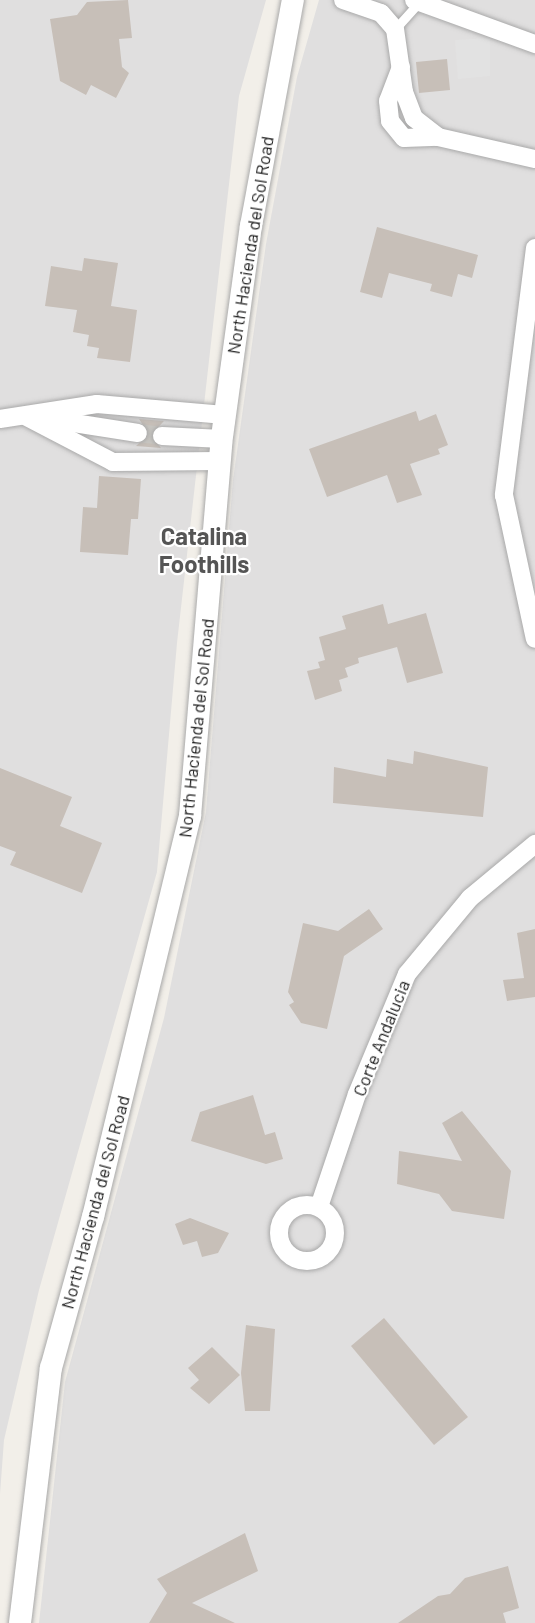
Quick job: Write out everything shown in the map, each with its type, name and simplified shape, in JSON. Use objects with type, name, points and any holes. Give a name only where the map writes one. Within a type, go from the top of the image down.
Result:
[{"type":"street","name":"North Hacienda del Sol Road","points":[[20,1623],[51,1368],[93,1216],[190,816],[220,450],[251,226],[293,0]]},
{"type":"street","points":[[343,0],[381,13],[395,29],[404,92],[414,118],[438,137],[535,159]]},
{"type":"street","points":[[417,1],[535,44]]},
{"type":"street","points":[[535,248],[504,495],[535,639]]},
{"type":"street","points":[[0,419],[97,404],[225,415]]},
{"type":"street","points":[[25,416],[138,433]]},
{"type":"street","points":[[25,416],[113,462],[220,450]]},
{"type":"street","points":[[162,436],[220,450]]},
{"type":"street","name":"Corte Andalucia","points":[[319,1207],[357,1094],[407,974],[470,898],[535,844]]},
{"type":"lane","points":[[395,29],[417,1]]},
{"type":"shaded area","points":[[0,0],[266,0],[239,96],[177,643],[157,872],[39,1290],[4,1440],[0,1494]]},
{"type":"shaded area","points":[[319,0],[535,0],[535,1623],[39,1623],[65,1382],[164,1018],[206,812],[233,480],[266,244],[297,77]]},
{"type":"shaded area","points":[[490,38],[490,76],[458,79],[455,40]]},
{"type":"building","points":[[128,0],[132,38],[119,39],[122,67],[129,73],[116,98],[91,85],[86,95],[60,81],[50,19],[77,15],[87,2]]},
{"type":"building","points":[[447,59],[450,90],[419,93],[416,62]]},
{"type":"building","points":[[377,227],[478,255],[472,278],[458,274],[452,297],[430,291],[432,284],[389,273],[382,298],[360,292]]},
{"type":"building","points":[[84,258],[118,263],[111,306],[137,310],[130,362],[97,358],[99,348],[87,346],[89,335],[73,332],[77,310],[45,306],[51,266],[82,271]]},
{"type":"building","points":[[416,411],[419,421],[436,414],[448,445],[438,449],[440,454],[410,464],[422,495],[397,503],[387,475],[327,497],[309,449]]},
{"type":"building","points":[[139,419],[164,421],[151,435],[161,448],[136,446],[149,434]]},
{"type":"building","points":[[99,476],[141,479],[138,519],[131,519],[128,555],[80,552],[83,507],[97,508]]},
{"type":"building","points":[[383,604],[388,624],[426,613],[443,673],[407,683],[397,647],[358,658],[359,663],[345,668],[348,677],[339,680],[342,691],[315,700],[307,671],[320,668],[318,662],[325,660],[319,637],[346,629],[342,616]]},
{"type":"building","points":[[414,751],[488,767],[483,817],[333,803],[334,767],[386,777],[387,759],[413,764]]},
{"type":"building","points":[[0,768],[72,797],[60,826],[102,843],[82,893],[10,865],[16,852],[0,846]]},
{"type":"building","points":[[369,909],[383,929],[344,956],[327,1029],[301,1023],[289,1005],[294,1002],[288,992],[303,923],[338,931]]},
{"type":"building","points":[[535,929],[535,997],[507,1001],[503,980],[524,978],[517,933]]},
{"type":"building","points":[[253,1095],[265,1135],[275,1132],[283,1159],[266,1164],[191,1141],[200,1112]]},
{"type":"building","points":[[462,1111],[511,1171],[504,1219],[452,1211],[439,1194],[397,1184],[399,1151],[462,1161],[442,1123]]},
{"type":"building","points":[[190,1218],[229,1233],[218,1253],[202,1257],[197,1241],[183,1245],[175,1224]]},
{"type":"building","points":[[384,1318],[468,1417],[434,1445],[351,1346]]},
{"type":"building","points":[[246,1325],[275,1329],[270,1411],[245,1411],[241,1373]]},
{"type":"building","points":[[212,1347],[240,1375],[209,1404],[190,1388],[199,1380],[188,1368]]},
{"type":"building","points":[[245,1533],[258,1571],[192,1603],[235,1623],[149,1623],[167,1593],[157,1579]]},
{"type":"building","points":[[508,1566],[519,1608],[503,1613],[506,1623],[398,1623],[438,1596],[450,1594],[465,1578]]},
{"type":"tunnel","points":[[138,433],[162,436]]},
{"type":"district","name":"Catalina Foothills","points":[[204,550]]}]
